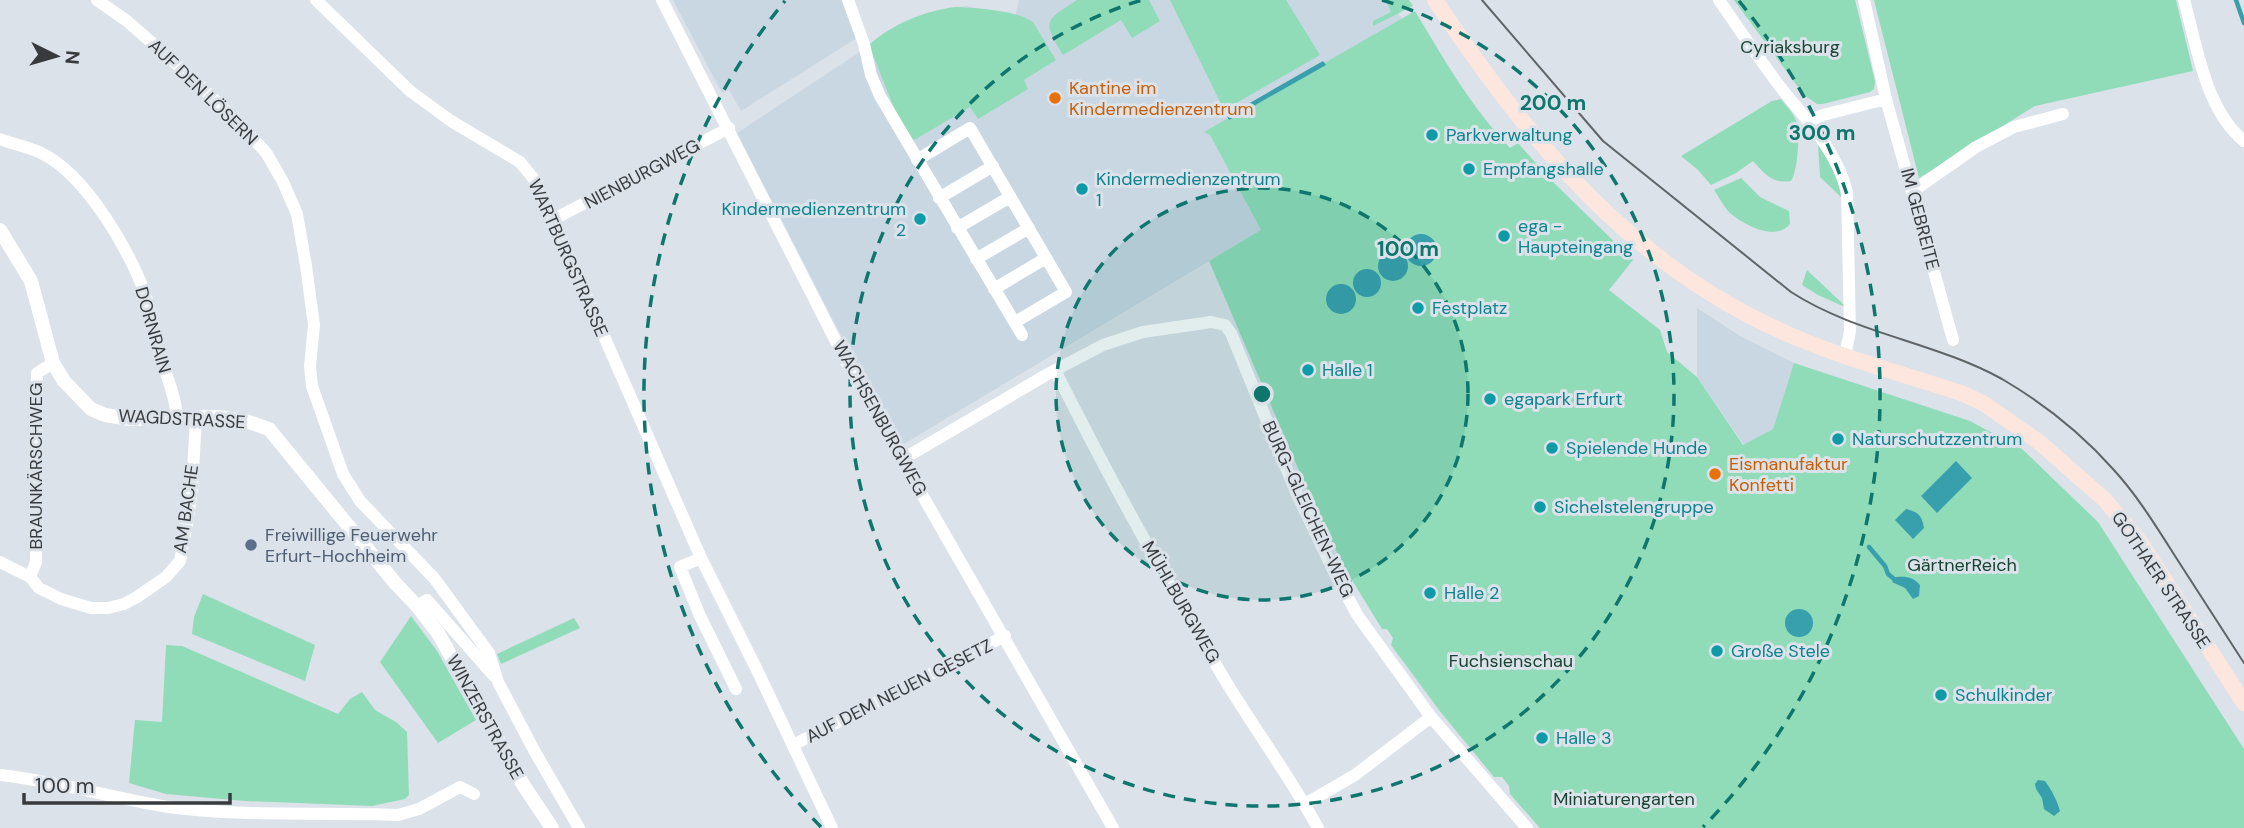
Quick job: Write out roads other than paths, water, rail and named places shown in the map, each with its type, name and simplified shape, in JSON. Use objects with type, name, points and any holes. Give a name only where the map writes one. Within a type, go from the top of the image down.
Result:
[{"type":"main road","name":"GOTHAER STRASSE","points":[[1435,0],[1526,128],[1559,166],[1619,225],[1672,269],[1723,302],[1789,334],[1983,403],[2058,457],[2105,500],[2140,542],[2244,704]]},
{"type":"street","name":"AUF DEN LÖSERN","points":[[97,0],[127,21],[190,76],[267,154],[297,214],[314,325],[310,366]]},
{"type":"street","name":"WARTBURGSTRASSE","points":[[316,0],[410,91],[451,121],[520,162],[537,183],[701,558],[832,828]]},
{"type":"street","name":"WACHSENBURGWEG","points":[[662,0],[850,369],[1113,828]]},
{"type":"street","points":[[848,0],[880,96],[1023,335]]},
{"type":"street","points":[[1719,0],[1836,160],[1847,192],[1850,331],[1845,355]]},
{"type":"street","name":"IM GEBREITE","points":[[1864,0],[1886,99],[1953,340]]},
{"type":"street","points":[[2184,0],[2204,74],[2217,107],[2234,133],[2244,141]]},
{"type":"street","points":[[1810,121],[1886,99]]},
{"type":"street","points":[[1913,191],[1976,147],[2014,127],[2063,114]]},
{"type":"street","name":"NIENBURGWEG","points":[[554,219],[729,128]]},
{"type":"street","points":[[916,160],[970,128],[1066,292],[1015,322]]},
{"type":"street","name":"DORNRAIN","points":[[0,139],[43,153],[68,173],[93,200],[115,231],[130,258],[148,303],[156,342],[176,404],[177,417]]},
{"type":"street","points":[[939,198],[993,166]]},
{"type":"street","points":[[957,228],[1010,197]]},
{"type":"street","points":[[976,259],[1029,228]]},
{"type":"street","name":"WAGDSTRASSE","points":[[0,230],[31,281],[53,363],[64,381],[91,409],[105,415],[130,419],[196,417],[246,421],[269,429]]},
{"type":"street","points":[[994,289],[1046,258]]},
{"type":"street","name":"BURG-GLEICHEN-WEG","points":[[902,459],[1103,345],[1121,338],[1211,322],[1225,325],[1231,332],[1296,492],[1358,616],[1431,717],[1527,828]]},
{"type":"street","name":"BRAUNKÄRSCHWEG","points":[[30,577],[36,562],[37,373],[53,363]]},
{"type":"street","name":"WINZERSTRASSE","points":[[310,366],[312,386],[343,474],[360,501],[434,578],[489,653],[498,682],[579,828]]},
{"type":"street","name":"MÜHLBURGWEG","points":[[1055,370],[1095,450],[1220,672],[1318,828]]},
{"type":"street","name":"AM BACHE","points":[[0,562],[30,577],[39,588],[61,599],[91,608],[124,604],[166,577],[180,561],[192,490],[196,417]]},
{"type":"street","name":"WINZERSTRASSE","points":[[269,429],[438,633],[524,786],[552,828]]},
{"type":"street","points":[[701,558],[680,567],[700,616],[736,689]]},
{"type":"street","name":"WINZERSTRASSE","points":[[417,606],[427,600],[498,682]]},
{"type":"street","name":"AUF DEM NEUEN GESETZ","points":[[793,745],[1005,636]]},
{"type":"street","points":[[1305,804],[1355,775],[1431,717]]},
{"type":"street","points":[[0,775],[29,778],[168,807],[241,814],[398,815],[419,809],[460,788],[474,794]]},
{"type":"water","points":[[1323,61],[1326,65],[1229,120],[1227,116]]},
{"type":"water","points":[[1421,234],[1432,239],[1437,250],[1432,261],[1421,266],[1410,261],[1405,250],[1410,239]]},
{"type":"water","points":[[1393,251],[1404,255],[1408,266],[1404,277],[1393,281],[1382,277],[1378,266],[1382,255]]},
{"type":"water","points":[[1367,269],[1377,273],[1381,283],[1377,293],[1367,297],[1357,293],[1353,283],[1357,273]]},
{"type":"water","points":[[1341,284],[1352,288],[1356,299],[1352,310],[1341,314],[1330,310],[1326,299],[1330,288]]},
{"type":"water","points":[[1956,461],[1972,478],[1937,513],[1921,496]]},
{"type":"water","points":[[1906,509],[1921,517],[1924,528],[1913,539],[1895,520]]},
{"type":"water","points":[[1896,577],[1917,582],[1920,585],[1919,596],[1913,599],[1905,588],[1892,582]]},
{"type":"water","points":[[1799,609],[1809,613],[1813,623],[1809,633],[1799,637],[1789,633],[1785,623],[1789,613]]},
{"type":"water","points":[[2038,780],[2045,781],[2056,799],[2060,811],[2054,816],[2044,809],[2042,798],[2036,789]]},
{"type":"waterway","points":[[2236,0],[2244,23]]},
{"type":"waterway","points":[[1869,547],[1894,579]]},
{"type":"tram line","points":[[1482,0],[1603,141],[1791,292],[1842,318],[1976,366],[2017,388],[2075,431],[2113,469],[2138,500],[2244,663]]},
{"type":"place","name":"Kantine im Kindermedienzentrum","points":[[1055,98]]},
{"type":"place","name":"Parkverwaltung","points":[[1432,135]]},
{"type":"place","name":"Empfangshalle","points":[[1469,169]]},
{"type":"place","name":"Kindermedienzentrum 1","points":[[1082,189]]},
{"type":"place","name":"Kindermedienzentrum 2","points":[[920,219]]},
{"type":"place","name":"ega - Haupteingang","points":[[1504,236]]},
{"type":"place","name":"Festplatz","points":[[1418,308]]},
{"type":"place","name":"Halle 1","points":[[1308,370]]},
{"type":"place","name":"egapark Erfurt","points":[[1490,399]]},
{"type":"place","name":"Naturschutzzentrum","points":[[1838,439]]},
{"type":"place","name":"Spielende Hunde","points":[[1552,448]]},
{"type":"place","name":"Eismanufaktur Konfetti","points":[[1715,474]]},
{"type":"place","name":"Sichelstelengruppe","points":[[1540,507]]},
{"type":"place","name":"Freiwillige Feuerwehr Erfurt-Hochheim","points":[[251,545]]},
{"type":"place","name":"Halle 2","points":[[1430,593]]},
{"type":"place","name":"Große Stele","points":[[1717,651]]},
{"type":"place","name":"Schulkinder","points":[[1941,695]]},
{"type":"place","name":"Halle 3","points":[[1542,738]]},
{"type":"park label","name":"Cyriaksburg","points":[[1790,47]]},
{"type":"park label","name":"GärtnerReich","points":[[1962,565]]},
{"type":"park label","name":"Fuchsienschau","points":[[1511,661]]},
{"type":"park label","name":"Miniaturengarten","points":[[1624,799]]}]
